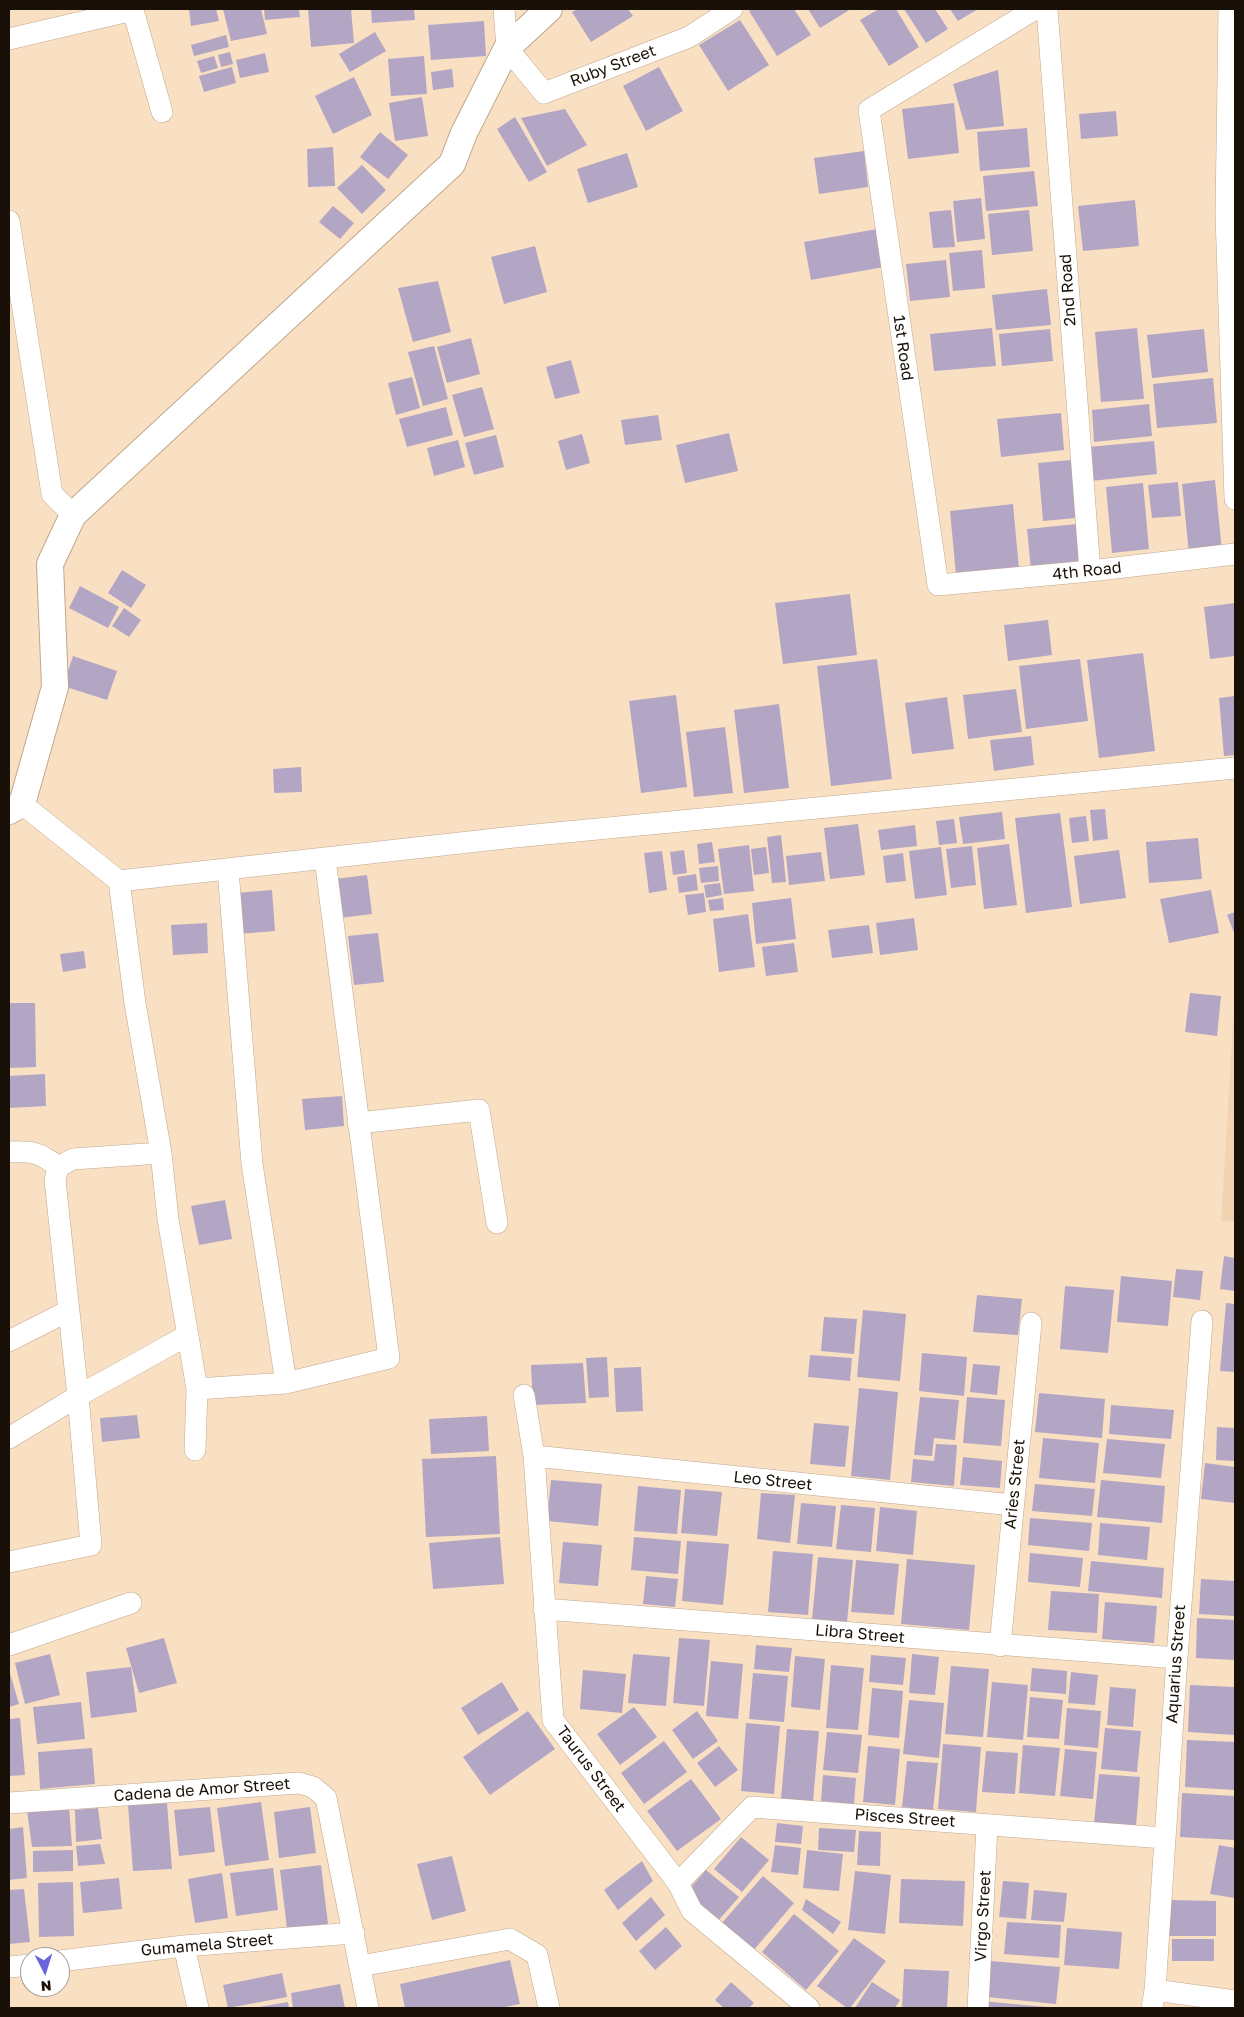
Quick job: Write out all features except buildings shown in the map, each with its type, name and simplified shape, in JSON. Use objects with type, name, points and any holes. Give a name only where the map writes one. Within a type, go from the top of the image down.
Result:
[{"type":"street","points":[[504,9],[507,48]]},
{"type":"street","points":[[549,9],[507,48],[464,133],[452,164],[73,515],[50,564],[55,687],[16,807],[119,881],[523,836],[1235,768]]},
{"type":"street","name":"Ruby Street","points":[[507,48],[544,93],[689,37],[732,9]]},
{"type":"street","name":"1st Road","points":[[938,585],[869,110],[1035,9]]},
{"type":"street","name":"2nd Road","points":[[1047,9],[1090,571]]},
{"type":"street","points":[[1229,9],[1226,213],[1235,499]]},
{"type":"street","points":[[9,39],[133,10],[162,112]]},
{"type":"street","points":[[9,220],[52,494],[73,515]]},
{"type":"street","name":"4th Road","points":[[938,585],[1090,571],[1235,554]]},
{"type":"street","points":[[197,1389],[286,1383],[389,1358],[325,859]]},
{"type":"street","points":[[228,870],[252,1164],[286,1383]]},
{"type":"street","points":[[119,881],[135,1003],[161,1153],[168,1219],[197,1389],[195,1450]]},
{"type":"street","points":[[358,1123],[480,1110],[498,1223]]},
{"type":"street","points":[[9,1152],[30,1151],[45,1157],[58,1167]]},
{"type":"street","points":[[9,1562],[90,1544],[78,1396],[55,1180],[58,1167],[73,1159],[161,1153]]},
{"type":"street","points":[[9,1341],[68,1311]]},
{"type":"street","name":"Aquarius Street","points":[[1153,1999],[1202,1321]]},
{"type":"street","name":"Aries Street","points":[[1000,1646],[1030,1323]]},
{"type":"street","points":[[9,1438],[78,1396],[188,1336]]},
{"type":"street","name":"Taurus Street","points":[[524,1396],[534,1456],[553,1720],[678,1883],[692,1911],[810,2008]]},
{"type":"street","name":"Leo Street","points":[[534,1456],[1013,1505]]},
{"type":"street","points":[[9,1645],[131,1603]]},
{"type":"street","name":"Libra Street","points":[[544,1609],[1000,1646],[1177,1658]]},
{"type":"street","name":"Cadena de Amor Street","points":[[9,1802],[299,1783],[313,1787],[326,1798],[368,2008]]},
{"type":"street","name":"Pisces Street","points":[[678,1883],[752,1807],[1164,1838]]},
{"type":"street","name":"Virgo Street","points":[[978,2008],[988,1824]]},
{"type":"street","name":"Gumamela Street","points":[[70,1960],[184,1946],[354,1933]]},
{"type":"street","points":[[360,1966],[510,1939],[537,1955],[549,2008]]},
{"type":"street","points":[[184,1946],[198,2008]]},
{"type":"street","points":[[1153,1999],[1235,2001]]},
{"type":"shaded area","points":[[1235,990],[1235,1222],[1221,1221]]}]
